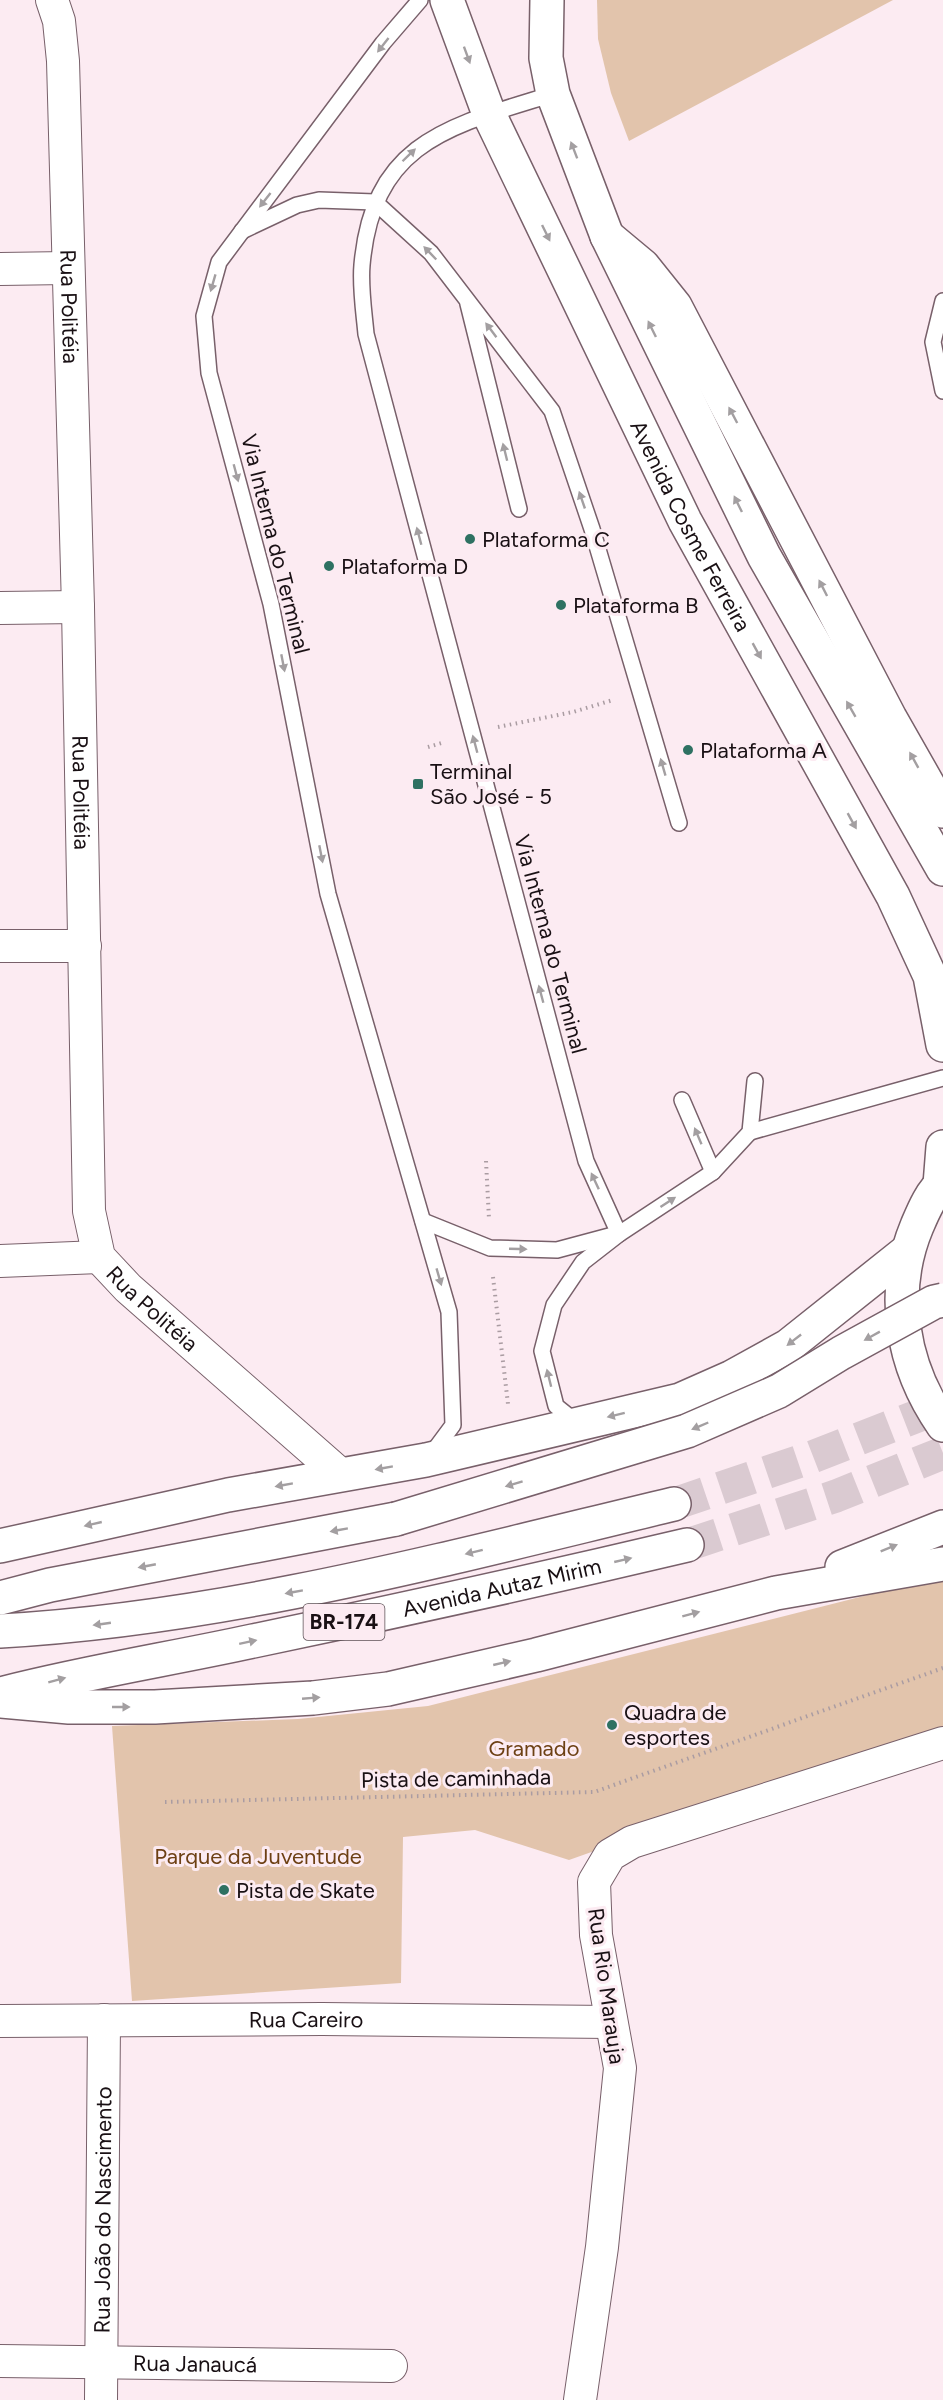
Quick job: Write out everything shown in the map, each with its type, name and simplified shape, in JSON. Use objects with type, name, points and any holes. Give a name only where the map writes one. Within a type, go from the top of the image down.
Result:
[{"type":"main road","name":"Avenida Cosme Ferreira","points":[[447,0],[489,114],[685,521],[893,896],[930,976],[943,1045]]},
{"type":"main road","points":[[547,0],[546,58],[553,94],[607,236],[764,556],[943,869]]},
{"type":"main road","points":[[607,236],[643,266],[675,306],[890,718],[943,811]]},
{"type":"main road","points":[[943,1147],[942,1184],[922,1214],[906,1252],[901,1305],[909,1356],[928,1403],[943,1425]]},
{"type":"main road","points":[[0,1546],[216,1498],[426,1460],[680,1400],[732,1377],[788,1346],[906,1252]]},
{"type":"main road","points":[[0,1598],[50,1584],[396,1519],[687,1431],[779,1391],[841,1353],[934,1302],[943,1300]]},
{"type":"main road","name":"Avenida Autaz Mirim","points":[[0,1631],[93,1625],[352,1582],[674,1504]]},
{"type":"main road","points":[[776,1593],[943,1527]]},
{"type":"main road","name":"Avenida Autaz Mirim","points":[[0,1695],[80,1673],[166,1660],[458,1599],[687,1545]]},
{"type":"main road","points":[[0,1701],[69,1707],[155,1707],[314,1698],[388,1689],[536,1656],[776,1593],[943,1564]]},
{"type":"street","name":"Rua Politéia","points":[[52,0],[59,21],[63,61],[78,607],[89,1211],[99,1257],[128,1288],[341,1475]]},
{"type":"street","points":[[0,269],[67,268]]},
{"type":"street","points":[[0,608],[78,607]]},
{"type":"street","points":[[0,946],[85,946]]},
{"type":"street","points":[[0,1261],[99,1257]]},
{"type":"street","name":"Rua Rio Marauja","points":[[580,2400],[602,2247],[620,2068],[597,1935],[594,1882],[610,1855],[632,1842],[943,1743]]},
{"type":"street","name":"Rua Careiro","points":[[0,2021],[322,2019],[611,2022]]},
{"type":"street","name":"Rua João do Nascimento","points":[[101,2400],[104,2020]]},
{"type":"street","name":"Rua Janaucá","points":[[0,2361],[391,2366]]},
{"type":"lane","name":"Via Interna do Terminal","points":[[420,0],[383,43],[219,261],[204,316],[209,373],[271,604],[328,894],[449,1312],[453,1425],[426,1460]]},
{"type":"lane","points":[[375,202],[394,171],[412,151],[440,134],[489,114],[553,94]]},
{"type":"lane","points":[[240,232],[308,202],[349,199],[375,202],[431,253],[552,411],[592,529],[679,823]]},
{"type":"lane","name":"Via Interna do Terminal","points":[[375,202],[362,266],[366,334],[586,1161],[619,1234]]},
{"type":"lane","points":[[467,298],[519,509]]},
{"type":"lane","points":[[943,301],[933,342],[943,391]]},
{"type":"lane","points":[[579,1424],[556,1406],[542,1351],[554,1305],[583,1262],[619,1234],[713,1172],[750,1132],[943,1078]]},
{"type":"lane","points":[[750,1132],[754,1081]]},
{"type":"lane","points":[[682,1100],[713,1172]]},
{"type":"lane","points":[[423,1221],[490,1248],[557,1250],[619,1234]]},
{"type":"path","points":[[428,747],[472,734],[642,694]]},
{"type":"path","points":[[486,1161],[490,1248],[514,1440]]},
{"type":"path","name":"Pista de caminhada","points":[[165,1802],[594,1792],[943,1668]]},
{"type":"green space","points":[[597,0],[893,0],[629,141],[611,93],[598,39]]},
{"type":"green space","name":"Parque da Juventude","points":[[943,1576],[943,1727],[569,1860],[475,1830],[403,1837],[401,1983],[132,2001],[112,1726],[298,1719],[428,1706]]},
{"type":"tunnel","points":[[674,1504],[812,1457],[943,1406]]},
{"type":"tunnel","points":[[687,1545],[836,1496],[943,1453]]},
{"type":"place","name":"Plataforma C","points":[[470,539]]},
{"type":"place","name":"Plataforma D","points":[[329,566]]},
{"type":"place","name":"Plataforma B","points":[[561,605]]},
{"type":"place","name":"Plataforma A","points":[[688,750]]},
{"type":"place","name":"Terminal São José - 5","points":[[418,784]]},
{"type":"place","name":"Quadra de esportes","points":[[612,1725]]},
{"type":"place","name":"Pista de Skate","points":[[224,1890]]},
{"type":"park label","name":"Gramado","points":[[534,1748]]}]
